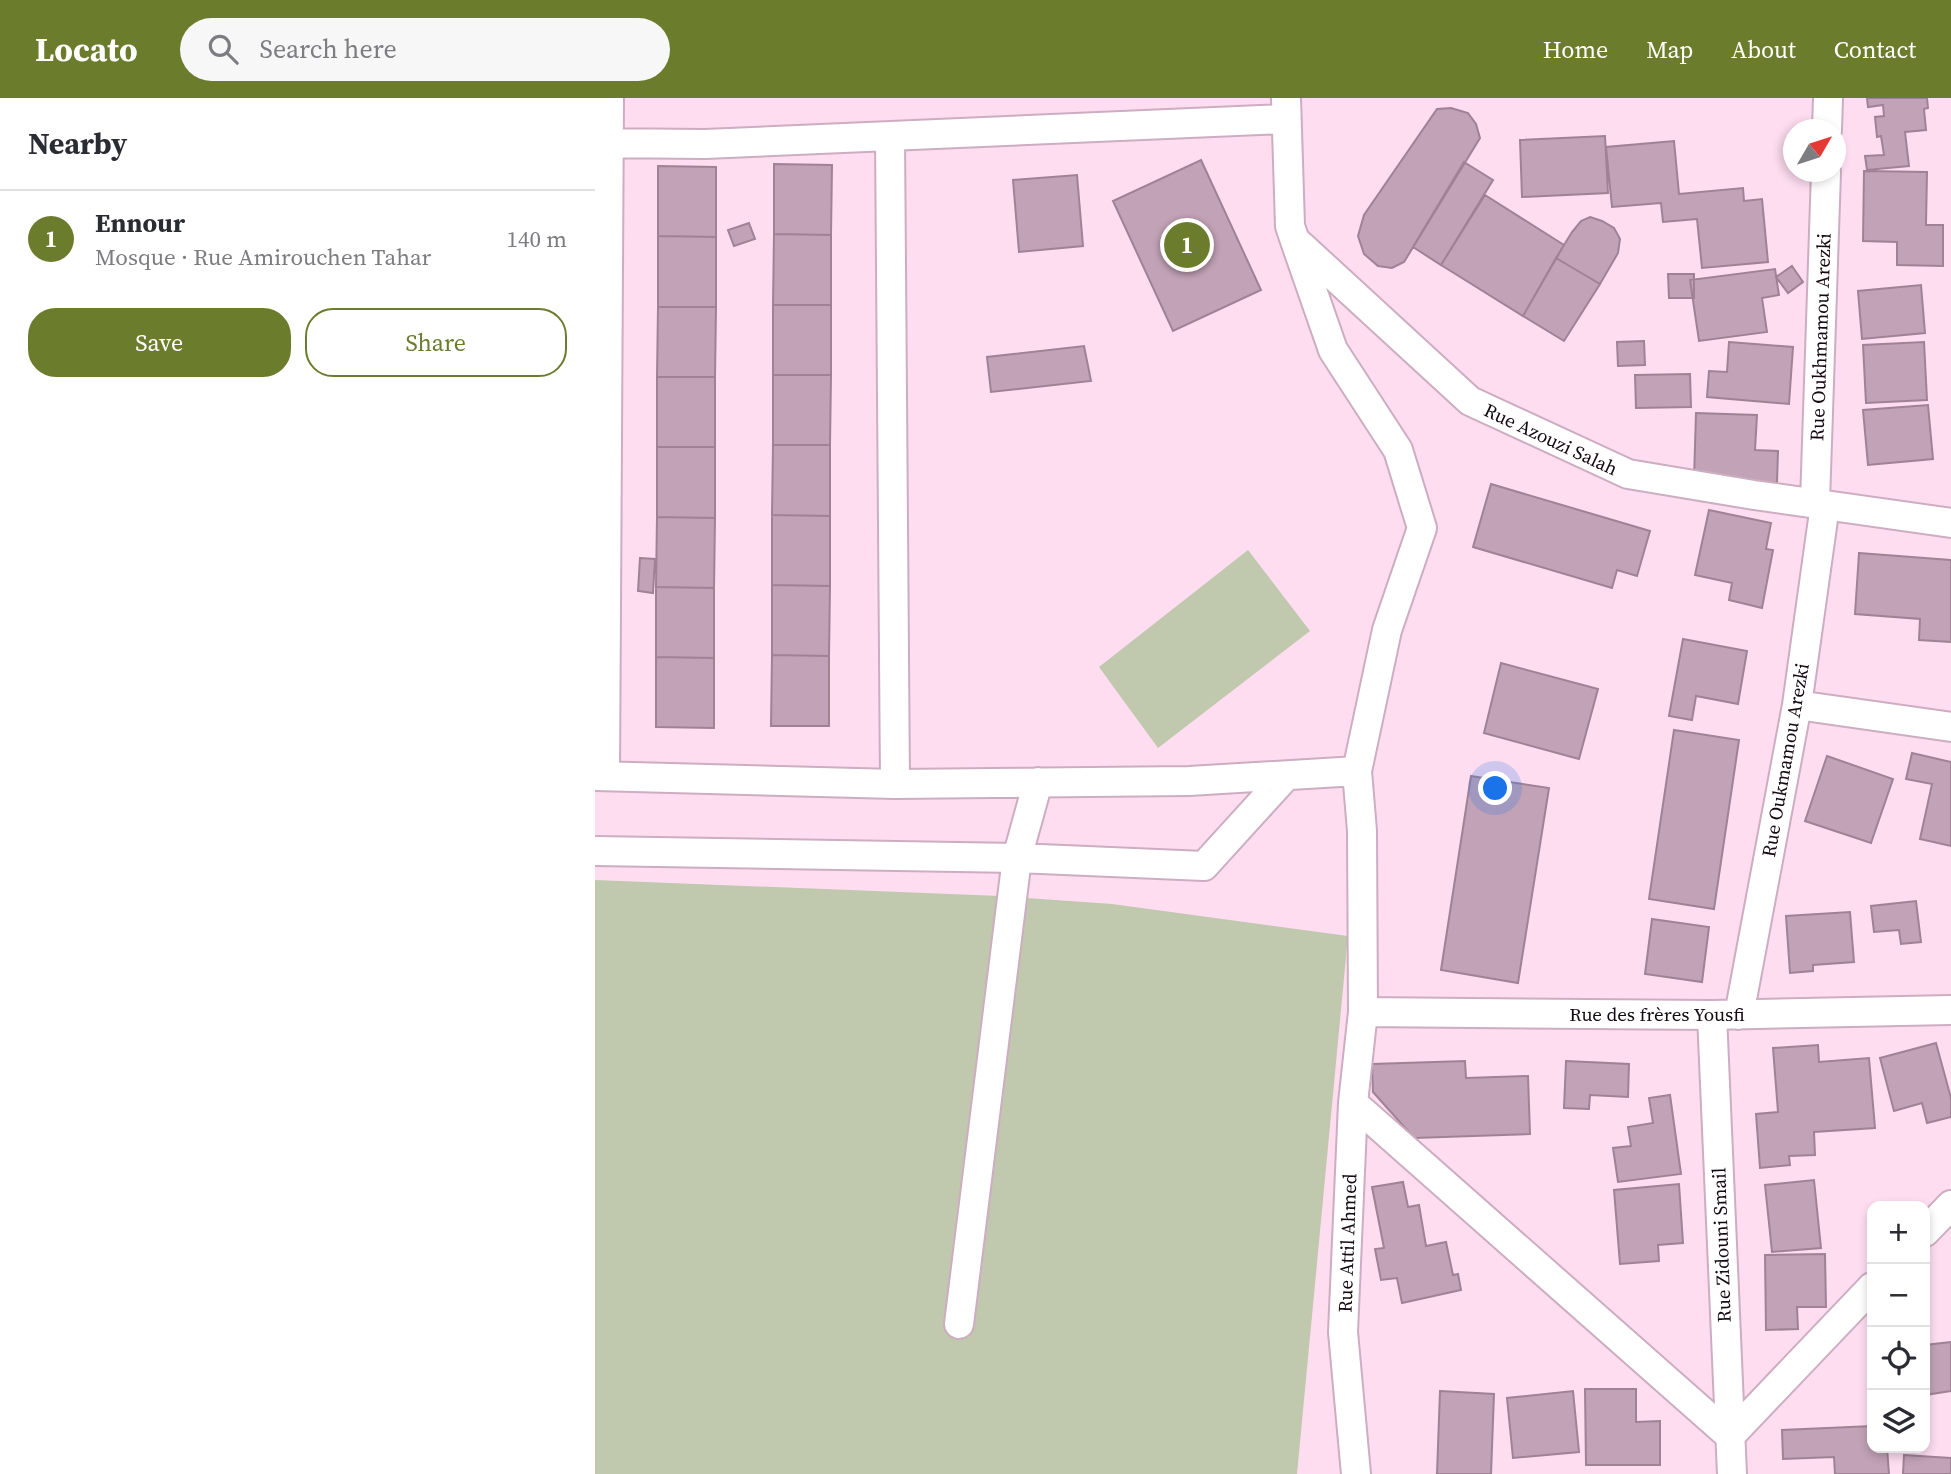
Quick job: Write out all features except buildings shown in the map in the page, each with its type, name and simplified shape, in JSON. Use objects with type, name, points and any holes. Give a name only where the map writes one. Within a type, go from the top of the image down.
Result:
[{"type":"street","points":[[609,98],[602,143],[600,776],[895,784],[1189,781],[1357,771]]},
{"type":"street","points":[[1827,119],[1828,98]]},
{"type":"street","points":[[602,143],[705,144],[890,136],[1285,108]]},
{"type":"street","name":"Rue Attil Ahmed","points":[[1285,108],[1290,226],[1333,350],[1398,450],[1422,528],[1387,630],[1357,771],[1362,831],[1363,1012],[1353,1104],[1343,1332],[1358,1471]]},
{"type":"street","points":[[890,136],[895,784]]},
{"type":"street","name":"Rue Oukhmamou Arezki","points":[[1820,503],[1826,182]]},
{"type":"street","name":"Rue Azouzi Salah","points":[[1295,241],[1470,401],[1627,474],[1951,523]]},
{"type":"street","name":"Rue Oukmamou Arezki","points":[[1725,1015],[1797,705],[1820,503]]},
{"type":"street","points":[[1797,705],[1951,727]]},
{"type":"street","points":[[595,851],[1017,858],[1203,866],[1285,777]]},
{"type":"street","points":[[959,1324],[1017,858],[1038,782]]},
{"type":"street","name":"Rue des frères Yousfi","points":[[1363,1012],[1725,1015],[1951,1010]]},
{"type":"street","name":"Rue Zidouni Smail","points":[[1725,1015],[1730,1436],[1733,1474]]},
{"type":"street","points":[[1353,1104],[1730,1436],[1867,1292]]},
{"type":"street","points":[[1930,1227],[1951,1205]]},
{"type":"green space","points":[[1248,550],[1310,631],[1158,748],[1099,667]]},
{"type":"green space","points":[[595,880],[1000,896],[1112,904],[1348,936],[1297,1474],[595,1474]]},
{"type":"place","name":"Ennour","points":[[1187,245]]}]
